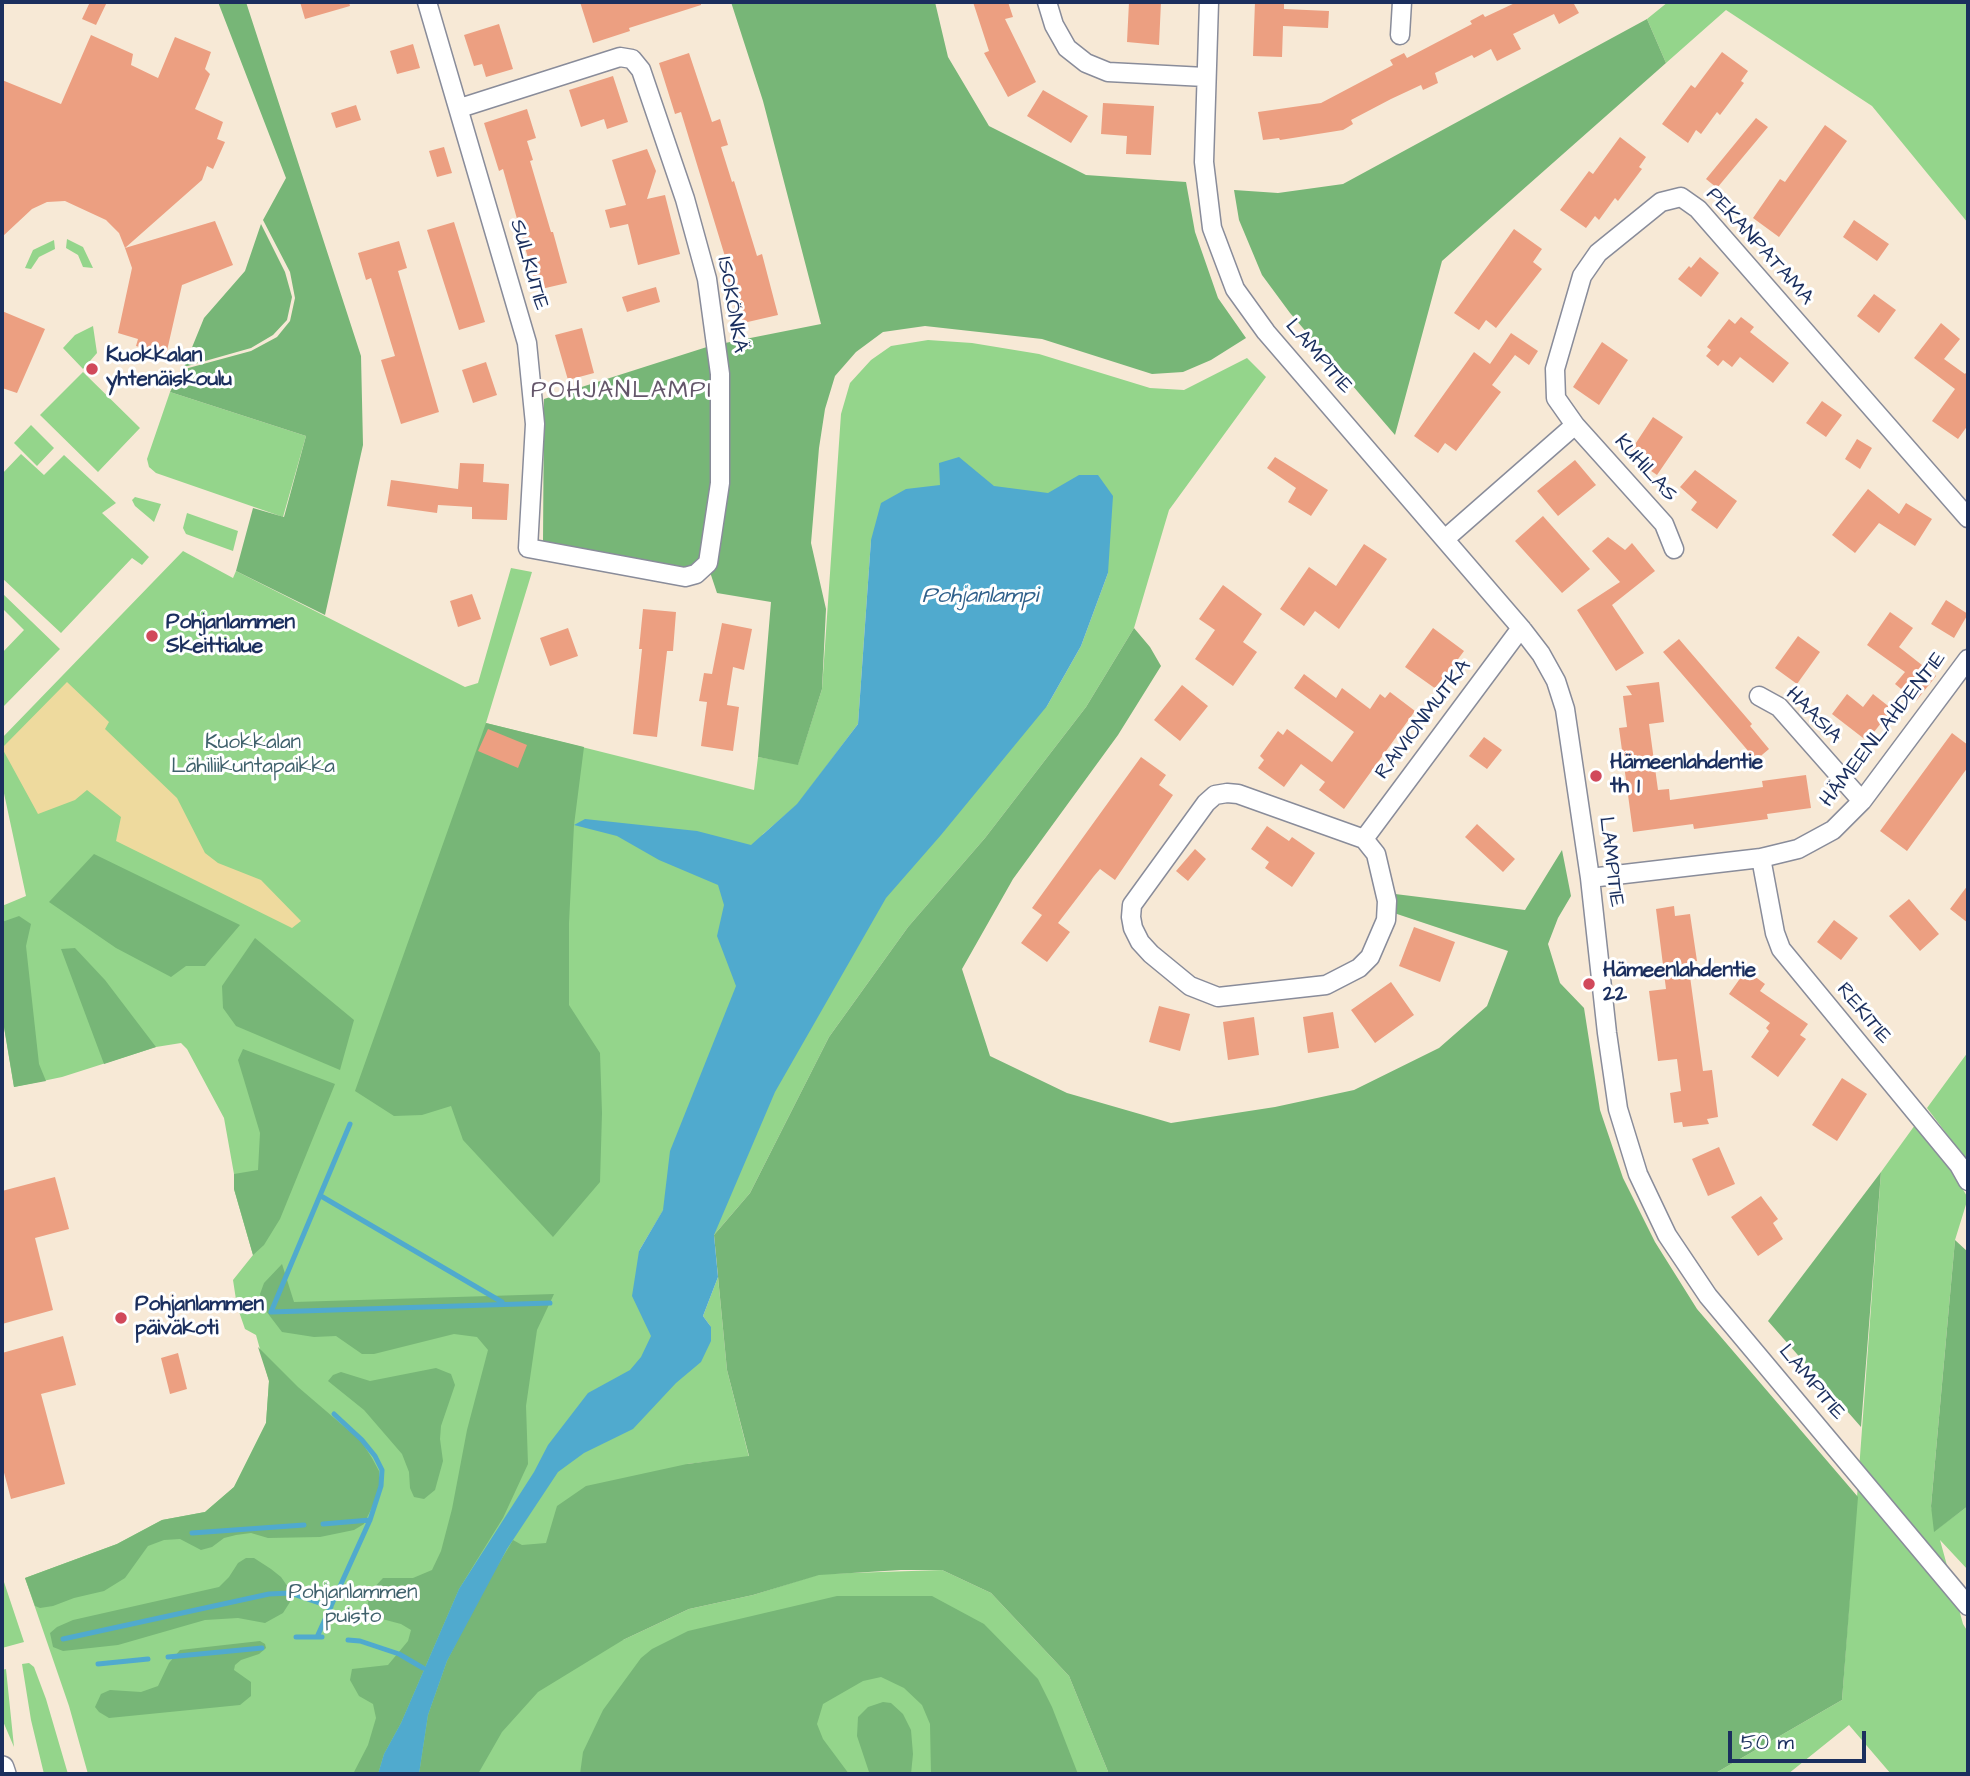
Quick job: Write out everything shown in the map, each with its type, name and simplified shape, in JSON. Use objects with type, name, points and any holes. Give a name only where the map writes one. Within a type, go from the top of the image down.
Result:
[{"type":"main road","points":[[2,1768],[4,1774]]},
{"type":"street","name":"SULKUTIE","points":[[427,2],[527,343],[535,424],[528,548]]},
{"type":"street","points":[[1047,2],[1054,25],[1068,48],[1086,63],[1108,72],[1205,77]]},
{"type":"street","name":"LAMPITIE","points":[[1209,2],[1204,162],[1212,228],[1235,289],[1266,332],[1521,628],[1541,654],[1556,681],[1565,709],[1590,878],[1618,1109],[1637,1174],[1667,1235],[1708,1296],[1968,1606]]},
{"type":"street","points":[[1400,35],[1402,2]]},
{"type":"street","name":"ISOKÖNKÄ","points":[[460,108],[620,57],[632,60],[641,70],[681,186],[707,279],[720,374],[720,483],[708,563],[696,574],[685,577],[528,548]]},
{"type":"street","name":"PEKANPATAMA","points":[[1574,425],[1556,398],[1555,369],[1582,276],[1598,253],[1661,202],[1681,197],[1698,209],[1968,518]]},
{"type":"street","points":[[1445,539],[1574,425]]},
{"type":"street","name":"KUHILAS","points":[[1574,425],[1664,524],[1674,549]]},
{"type":"street","name":"RAIVIONMUTKA","points":[[1364,839],[1521,628]]},
{"type":"street","name":"HÄMEENLAHDENTIE","points":[[1590,878],[1762,858],[1798,849],[1833,830],[1863,801],[1966,669]]},
{"type":"street","name":"HAASIA","points":[[1759,696],[1779,707],[1863,801]]},
{"type":"street","points":[[1238,794],[1364,839],[1376,854],[1387,901],[1386,920],[1370,957],[1359,968],[1326,985],[1218,997],[1204,993],[1190,986],[1151,954],[1140,942],[1133,928],[1130,917],[1132,905],[1140,891],[1206,803],[1215,795],[1238,794]]},
{"type":"street","name":"REKITIE","points":[[1762,858],[1775,933],[1781,948],[1959,1165],[1968,1181]]},
{"type":"green space","points":[[218,2],[246,2],[361,356],[363,445],[325,615],[236,571],[253,508],[284,517],[306,436],[170,392],[181,370],[251,351],[277,337],[290,321],[295,298],[290,272],[263,220],[286,178]]},
{"type":"green space","points":[[731,2],[935,2],[948,57],[989,126],[1086,175],[1186,182],[1195,232],[1218,298],[1246,338],[1211,360],[1183,372],[1152,374],[1042,339],[925,326],[883,332],[856,352],[835,376],[825,409],[819,448],[811,543],[826,609],[822,689],[798,765],[758,757],[771,602],[717,593],[710,572],[543,542],[544,399],[710,346],[821,324],[763,101]]},
{"type":"green space","points":[[1668,2],[1968,2],[1968,223],[1872,106],[1726,10],[1666,63],[1647,19]]},
{"type":"green space","points":[[1647,19],[1666,63],[1442,261],[1395,435],[1290,313],[1262,275],[1239,220],[1234,190],[1278,193],[1343,184]]},
{"type":"green space","points":[[261,224],[285,272],[292,297],[287,320],[273,335],[251,348],[184,367],[204,318],[245,271]]},
{"type":"green space","points":[[67,239],[83,247],[93,268],[83,267],[78,255],[66,248]]},
{"type":"green space","points":[[54,240],[55,249],[39,257],[31,269],[25,268],[33,250]]},
{"type":"green space","points":[[93,326],[97,353],[83,369],[63,348],[75,335]]},
{"type":"green space","points":[[928,340],[972,343],[1039,354],[1150,388],[1184,390],[1247,358],[1266,377],[1169,510],[1134,628],[1086,707],[985,838],[908,927],[829,1037],[750,1193],[714,1235],[681,1180],[639,1251],[711,1327],[703,1316],[718,1277],[727,1370],[749,1457],[687,1464],[623,1640],[689,1609],[753,1595],[820,1574],[942,1570],[991,1593],[1069,1676],[1109,1774],[88,1774],[69,1706],[25,1578],[117,1544],[162,1520],[205,1512],[234,1487],[266,1423],[269,1381],[256,1335],[245,1329],[237,1306],[233,1280],[253,1255],[234,1189],[224,1118],[187,1049],[181,1043],[156,1047],[62,1077],[14,1087],[2,1015],[2,906],[26,896],[2,784],[2,738],[183,551],[233,578],[236,571],[465,687],[478,683],[511,568],[532,572],[486,723],[754,790],[758,757],[798,764],[822,689],[841,414],[850,383],[871,360],[891,346]],"holes":[[[871,540],[1108,573],[1081,646],[1047,706],[762,835],[798,804],[858,724]]]},
{"type":"green space","points":[[83,372],[140,428],[98,472],[40,415]]},
{"type":"green space","points":[[170,392],[306,436],[283,517],[156,473],[149,467],[147,459]]},
{"type":"green space","points":[[31,425],[54,448],[37,466],[14,443]]},
{"type":"green space","points":[[21,454],[44,475],[64,455],[116,503],[102,513],[149,557],[142,565],[132,558],[61,633],[2,578],[2,474]]},
{"type":"green space","points":[[135,497],[161,504],[154,522],[135,506],[132,500]]},
{"type":"green space","points":[[187,513],[238,531],[233,551],[186,534],[183,528]]},
{"type":"green space","points":[[2,593],[60,649],[2,708],[2,653],[24,630],[2,608]]},
{"type":"green space","points":[[1134,628],[1161,666],[1118,735],[1013,879],[962,969],[990,1056],[1067,1093],[1171,1123],[1275,1107],[1354,1090],[1439,1048],[1487,1006],[1508,951],[1388,911],[1387,893],[1525,910],[1562,850],[1571,896],[1558,918],[1548,944],[1560,983],[1584,1008],[1600,1110],[1623,1178],[1655,1242],[1697,1309],[1858,1497],[1842,1700],[1714,1774],[1109,1774],[1069,1676],[991,1593],[942,1570],[901,1570],[819,1575],[753,1595],[689,1609],[623,1640],[538,1692],[502,1732],[478,1774],[419,1774],[428,1715],[447,1661],[483,1590],[513,1540],[522,1545],[546,1543],[557,1506],[586,1486],[687,1464],[749,1456],[727,1370],[714,1235],[750,1193],[829,1037],[908,927],[985,838],[1086,707]]},
{"type":"green space","points":[[486,723],[584,747],[574,825],[569,923],[569,1005],[600,1053],[600,1182],[553,1237],[463,1140],[451,1106],[422,1115],[394,1116],[355,1091]]},
{"type":"green space","points":[[94,854],[240,925],[205,966],[186,966],[171,977],[116,948],[49,902]]},
{"type":"green space","points":[[19,916],[31,924],[26,946],[39,1064],[46,1081],[14,1087],[2,1015],[2,922]]},
{"type":"green space","points":[[255,938],[354,1020],[340,1070],[236,1026],[223,1008],[222,986]]},
{"type":"green space","points":[[75,948],[105,980],[156,1047],[104,1064],[61,949]]},
{"type":"green space","points":[[243,1049],[335,1084],[280,1219],[264,1245],[253,1255],[234,1189],[234,1174],[258,1170],[260,1133],[238,1060]]},
{"type":"green space","points":[[1968,1052],[1968,1162],[1927,1108]]},
{"type":"green space","points":[[1915,1125],[1951,1169],[1968,1198],[1955,1240],[1931,1506],[1937,1529],[1968,1506],[1968,1570],[1940,1540],[1963,1624],[1968,1632],[1968,1774],[1891,1774],[1849,1725],[1788,1774],[1714,1774],[1842,1700],[1881,1172]]},
{"type":"green space","points":[[1881,1172],[1861,1427],[1768,1321]]},
{"type":"green space","points":[[1955,1240],[1968,1252],[1968,1506],[1934,1532],[1931,1506]]},
{"type":"green space","points":[[282,1264],[294,1302],[554,1294],[537,1330],[526,1406],[528,1464],[503,1518],[459,1589],[401,1723],[384,1754],[378,1774],[353,1774],[368,1745],[376,1718],[373,1704],[359,1696],[350,1680],[352,1669],[388,1665],[408,1641],[411,1630],[382,1619],[367,1608],[370,1592],[383,1578],[413,1578],[432,1570],[441,1551],[452,1509],[467,1430],[488,1350],[477,1337],[454,1334],[374,1354],[362,1354],[336,1336],[314,1337],[282,1332],[266,1311],[260,1294],[264,1283]]},
{"type":"green space","points":[[258,1347],[298,1387],[361,1441],[372,1458],[379,1471],[379,1486],[364,1524],[354,1530],[320,1537],[268,1538],[251,1533],[236,1535],[201,1550],[180,1539],[164,1540],[148,1546],[125,1578],[104,1591],[53,1606],[35,1606],[25,1578],[117,1544],[162,1520],[205,1512],[234,1487],[266,1423],[269,1381]]},
{"type":"green space","points":[[436,1368],[451,1374],[455,1385],[441,1426],[443,1461],[435,1490],[424,1499],[414,1497],[402,1454],[364,1410],[328,1381],[341,1372],[370,1381]]},
{"type":"green space","points":[[246,1558],[254,1558],[271,1569],[288,1587],[290,1602],[283,1613],[265,1623],[238,1618],[205,1620],[118,1645],[63,1651],[53,1647],[50,1633],[57,1627],[73,1620],[219,1587],[238,1563]]},
{"type":"green space","points":[[2,1576],[24,1642],[2,1648]]},
{"type":"green space","points":[[837,1596],[932,1596],[984,1624],[1038,1679],[1078,1774],[931,1774],[930,1724],[922,1705],[904,1688],[881,1677],[863,1681],[823,1704],[817,1724],[823,1739],[849,1774],[580,1774],[583,1752],[603,1710],[641,1658],[652,1649],[688,1631]]},
{"type":"green space","points":[[260,1641],[266,1648],[235,1665],[234,1670],[251,1682],[251,1696],[240,1705],[109,1718],[95,1707],[101,1694],[110,1690],[141,1692],[158,1686],[169,1663],[180,1650]]},
{"type":"green space","points":[[29,1663],[34,1667],[46,1699],[68,1774],[44,1774],[31,1720],[22,1664]]},
{"type":"green space","points":[[6,1669],[14,1747],[2,1719],[2,1670]]},
{"type":"green space","points":[[883,1702],[891,1703],[903,1714],[911,1730],[911,1774],[869,1772],[857,1736],[858,1717],[868,1707]]},
{"type":"sand","points":[[67,682],[109,722],[105,729],[177,798],[205,853],[218,863],[261,880],[301,921],[292,928],[116,841],[121,817],[87,790],[75,800],[38,814],[2,748]]},
{"type":"water","name":"Pohjanlampi","points":[[959,457],[994,486],[1048,493],[1079,475],[1098,475],[1113,496],[1108,573],[1081,646],[1047,706],[886,898],[775,1092],[714,1235],[718,1277],[703,1316],[711,1327],[711,1341],[701,1362],[676,1383],[633,1429],[584,1453],[558,1472],[507,1549],[447,1661],[428,1715],[419,1774],[378,1774],[384,1754],[401,1723],[459,1589],[534,1472],[548,1445],[588,1393],[630,1370],[641,1357],[651,1336],[632,1296],[639,1251],[663,1210],[670,1151],[736,986],[717,936],[724,905],[718,885],[659,860],[617,836],[574,825],[585,819],[697,831],[751,845],[797,804],[858,724],[871,540],[881,503],[906,489],[940,485],[939,463]]},
{"type":"building","points":[[90,2],[107,2],[96,25],[82,19]]},
{"type":"building","points":[[300,2],[349,2],[350,6],[305,19]]},
{"type":"building","points":[[580,2],[701,2],[701,5],[629,28],[630,31],[593,43]]},
{"type":"building","points":[[973,2],[1008,2],[1013,17],[1005,19],[1036,82],[1008,97],[984,53],[989,51]]},
{"type":"building","points":[[1129,2],[1161,2],[1159,45],[1127,42]]},
{"type":"building","points":[[1255,2],[1284,2],[1284,9],[1329,11],[1328,28],[1283,26],[1282,57],[1253,56]]},
{"type":"building","points":[[1517,2],[1578,2],[1574,4],[1579,13],[1559,24],[1554,14],[1513,34],[1521,49],[1497,61],[1491,49],[1474,58],[1472,55],[1435,73],[1438,83],[1423,90],[1421,85],[1391,99],[1351,120],[1353,124],[1343,130],[1280,140],[1263,140],[1258,112],[1321,103],[1393,65],[1390,60],[1404,53],[1407,58],[1472,24],[1470,21],[1483,14],[1485,17]]},
{"type":"building","points":[[499,24],[513,69],[486,77],[482,64],[474,66],[464,35]]},
{"type":"building","points":[[91,35],[133,54],[131,65],[158,78],[175,37],[211,52],[205,69],[210,74],[195,109],[223,122],[217,139],[225,142],[213,169],[207,166],[202,180],[125,248],[119,233],[106,220],[65,201],[47,202],[32,209],[2,237],[2,80],[61,104]]},
{"type":"building","points":[[413,44],[420,68],[397,74],[390,51]]},
{"type":"building","points":[[1722,52],[1748,71],[1741,81],[1744,83],[1720,115],[1717,112],[1701,134],[1696,130],[1688,143],[1662,124],[1691,85],[1695,88]]},
{"type":"building","points":[[689,53],[712,122],[720,119],[728,145],[721,147],[757,256],[762,254],[778,315],[739,324],[724,264],[727,263],[681,112],[675,114],[659,63]]},
{"type":"building","points":[[613,76],[628,122],[607,129],[604,119],[581,127],[569,90]]},
{"type":"building","points":[[1043,90],[1088,116],[1071,143],[1027,116]]},
{"type":"building","points":[[1103,103],[1154,106],[1151,155],[1126,154],[1127,136],[1101,134]]},
{"type":"building","points":[[356,105],[361,120],[336,128],[331,113]]},
{"type":"building","points":[[527,109],[536,138],[527,141],[533,160],[530,161],[567,283],[537,290],[503,169],[499,171],[484,123]]},
{"type":"building","points":[[1756,118],[1768,127],[1717,188],[1706,179]]},
{"type":"building","points":[[1825,125],[1847,141],[1779,237],[1753,218],[1780,179],[1785,182]]},
{"type":"building","points":[[1620,137],[1646,157],[1639,167],[1642,169],[1618,201],[1615,198],[1599,220],[1595,216],[1586,228],[1560,210],[1589,171],[1593,174]]},
{"type":"building","points":[[444,147],[452,173],[437,177],[429,151]]},
{"type":"building","points":[[647,149],[656,171],[647,199],[665,195],[680,254],[638,265],[628,224],[610,228],[605,210],[626,205],[612,160]]},
{"type":"building","points":[[1854,220],[1889,244],[1877,261],[1843,237]]},
{"type":"building","points":[[215,221],[233,265],[182,285],[166,355],[136,346],[138,339],[118,333],[132,268],[125,248]]},
{"type":"building","points":[[454,222],[485,322],[459,330],[427,230]]},
{"type":"building","points":[[1514,229],[1542,249],[1533,262],[1542,269],[1496,328],[1486,320],[1479,330],[1454,313]]},
{"type":"building","points":[[399,241],[407,268],[398,271],[439,412],[401,424],[381,360],[395,356],[371,278],[366,280],[358,253]]},
{"type":"building","points":[[1700,257],[1719,273],[1701,297],[1678,279]]},
{"type":"building","points":[[656,287],[660,302],[627,312],[622,297]]},
{"type":"building","points":[[1874,294],[1896,310],[1879,333],[1857,316]]},
{"type":"building","name":"Kuokkalan yhtenäiskoulu","points":[[2,311],[45,329],[17,393],[2,388]]},
{"type":"building","points":[[1741,317],[1754,327],[1750,332],[1789,363],[1773,383],[1740,357],[1732,367],[1723,360],[1718,366],[1706,356],[1711,350],[1707,347],[1729,319],[1735,324]]},
{"type":"building","points":[[1941,323],[1960,339],[1944,359],[1965,374],[1968,370],[1968,425],[1958,439],[1932,421],[1955,389],[1914,358]]},
{"type":"building","points":[[582,328],[594,373],[568,380],[555,335]]},
{"type":"building","points":[[1511,333],[1538,351],[1529,365],[1515,355],[1492,385],[1501,392],[1456,451],[1445,443],[1438,453],[1414,436],[1474,352],[1490,364]]},
{"type":"building","points":[[1602,342],[1628,360],[1599,405],[1573,387]]},
{"type":"building","points":[[486,362],[497,395],[473,403],[462,370]]},
{"type":"building","points":[[1822,401],[1842,415],[1826,437],[1806,423]]},
{"type":"building","points":[[1653,417],[1683,437],[1657,475],[1628,455]]},
{"type":"building","points":[[1857,439],[1872,448],[1860,469],[1845,459]]},
{"type":"building","points":[[1275,457],[1328,490],[1311,516],[1288,502],[1296,488],[1267,468]]},
{"type":"building","points":[[1575,460],[1596,485],[1558,516],[1537,491]]},
{"type":"building","points":[[460,463],[484,464],[483,482],[509,484],[507,520],[472,519],[472,507],[438,505],[437,513],[387,506],[391,480],[458,489]]},
{"type":"building","points":[[1695,470],[1737,501],[1717,529],[1691,510],[1697,502],[1680,487]]},
{"type":"building","points":[[1868,489],[1899,514],[1906,503],[1932,519],[1915,546],[1879,523],[1855,553],[1832,535]]},
{"type":"building","points":[[1543,516],[1590,569],[1562,593],[1515,541]]},
{"type":"building","points":[[1608,537],[1625,550],[1632,543],[1655,571],[1612,605],[1644,653],[1616,671],[1577,610],[1620,582],[1592,551]]},
{"type":"building","points":[[1364,544],[1387,559],[1339,629],[1315,611],[1304,626],[1280,609],[1309,567],[1336,586]]},
{"type":"building","points":[[1223,585],[1262,614],[1243,642],[1257,652],[1233,686],[1195,659],[1215,630],[1199,619]]},
{"type":"building","points":[[472,594],[481,619],[458,627],[450,601]]},
{"type":"building","points":[[1946,600],[1968,614],[1954,638],[1931,624]]},
{"type":"building","points":[[643,609],[676,612],[673,651],[667,651],[657,737],[633,734],[642,649],[639,649]]},
{"type":"building","points":[[1890,612],[1913,628],[1899,647],[1936,676],[1916,701],[1895,684],[1905,672],[1867,645]]},
{"type":"building","points":[[722,623],[752,629],[744,670],[733,667],[727,705],[739,707],[733,751],[701,746],[707,702],[699,701],[704,673],[712,674]]},
{"type":"building","points":[[568,628],[578,656],[550,666],[540,638]]},
{"type":"building","points":[[1433,628],[1464,651],[1436,689],[1405,667]]},
{"type":"building","points":[[1798,636],[1820,652],[1797,684],[1775,668]]},
{"type":"building","points":[[1679,639],[1752,724],[1750,726],[1769,749],[1756,760],[1663,652]]},
{"type":"building","points":[[1304,674],[1336,698],[1342,688],[1370,709],[1380,694],[1385,698],[1390,692],[1415,711],[1344,809],[1319,790],[1325,782],[1301,764],[1284,787],[1258,768],[1264,760],[1260,756],[1278,731],[1283,735],[1287,729],[1332,762],[1354,732],[1294,688]]},
{"type":"building","points":[[1659,682],[1664,722],[1649,724],[1658,790],[1669,789],[1670,800],[1763,787],[1762,781],[1806,775],[1811,808],[1767,814],[1768,819],[1694,829],[1693,824],[1633,832],[1619,728],[1627,727],[1623,696],[1632,695],[1626,686]]},
{"type":"building","points":[[1182,685],[1208,706],[1180,741],[1154,720]]},
{"type":"building","points":[[1847,694],[1863,707],[1873,694],[1892,709],[1867,741],[1832,714]]},
{"type":"building","points":[[488,729],[527,745],[518,768],[478,751]]},
{"type":"building","points":[[1952,733],[1968,745],[1968,767],[1907,851],[1880,831]]},
{"type":"building","points":[[1484,737],[1502,750],[1487,769],[1469,756]]},
{"type":"building","points":[[1141,757],[1166,775],[1159,785],[1173,795],[1115,880],[1100,869],[1058,923],[1070,932],[1047,962],[1021,943],[1042,915],[1032,908]]},
{"type":"building","points":[[1477,824],[1515,859],[1503,872],[1465,837]]},
{"type":"building","points":[[1267,826],[1289,841],[1292,837],[1315,853],[1292,887],[1265,868],[1269,862],[1251,849]]},
{"type":"building","points":[[1195,849],[1206,859],[1188,881],[1176,871]]},
{"type":"building","points":[[1968,885],[1968,923],[1950,909]]},
{"type":"building","points":[[1909,899],[1939,934],[1920,951],[1889,916]]},
{"type":"building","points":[[1674,906],[1675,916],[1690,914],[1697,961],[1688,962],[1703,1071],[1712,1070],[1718,1117],[1707,1119],[1709,1124],[1683,1127],[1682,1122],[1674,1123],[1670,1093],[1681,1091],[1677,1059],[1658,1061],[1649,991],[1666,989],[1656,909]]},
{"type":"building","points":[[1834,920],[1858,938],[1841,960],[1817,942]]},
{"type":"building","points":[[1414,927],[1455,942],[1440,982],[1399,966]]},
{"type":"building","points":[[1746,970],[1765,984],[1760,991],[1808,1024],[1800,1035],[1806,1039],[1778,1077],[1751,1057],[1769,1031],[1766,1028],[1770,1023],[1729,994]]},
{"type":"building","points":[[1391,982],[1414,1015],[1375,1043],[1351,1010]]},
{"type":"building","points":[[1159,1006],[1190,1014],[1180,1051],[1149,1042]]},
{"type":"building","points":[[1333,1012],[1339,1048],[1308,1053],[1303,1017]]},
{"type":"building","points":[[1254,1017],[1259,1055],[1228,1060],[1223,1022]]},
{"type":"building","points":[[1842,1078],[1867,1094],[1837,1141],[1812,1125]]},
{"type":"building","points":[[1719,1147],[1735,1184],[1708,1196],[1692,1159]]},
{"type":"building","points":[[55,1177],[69,1229],[35,1238],[53,1310],[2,1324],[2,1191]]},
{"type":"building","points":[[1761,1196],[1778,1219],[1773,1223],[1783,1239],[1758,1256],[1731,1217]]},
{"type":"building","points":[[63,1336],[76,1385],[41,1394],[65,1484],[11,1499],[2,1465],[2,1353]]},
{"type":"building","points":[[178,1353],[187,1389],[170,1394],[161,1358]]},
{"type":"waterway","points":[[350,1124],[271,1312],[550,1303]]},
{"type":"waterway","points":[[321,1196],[502,1302]]},
{"type":"waterway","points":[[317,1637],[370,1520],[381,1486],[382,1470],[375,1456],[334,1414]]},
{"type":"waterway","points":[[323,1524],[370,1520]]},
{"type":"waterway","points":[[192,1533],[304,1525]]},
{"type":"waterway","points":[[63,1639],[269,1594],[290,1593],[331,1607]]},
{"type":"waterway","points":[[296,1637],[322,1637]]},
{"type":"waterway","points":[[348,1640],[360,1641],[399,1654],[423,1668]]},
{"type":"waterway","points":[[168,1657],[262,1648]]},
{"type":"waterway","points":[[98,1664],[148,1659]]},
{"type":"place","name":"Kuokkalan yhtenäiskoulu","points":[[92,369]]},
{"type":"place","name":"Pohjanlammen Skeittialue","points":[[152,636]]},
{"type":"place","name":"Hämeenlahdentie th 1","points":[[1596,776]]},
{"type":"place","name":"Hämeenlahdentie 22","points":[[1589,984]]},
{"type":"place","name":"Pohjanlammen päiväkoti","points":[[121,1318]]},
{"type":"district","name":"POHJANLAMPI","points":[[622,392]]},
{"type":"park label","name":"Kuokkalan Lähiliikuntapaikka","points":[[253,756]]},
{"type":"park label","name":"Pohjanlammen puisto","points":[[353,1606]]}]
